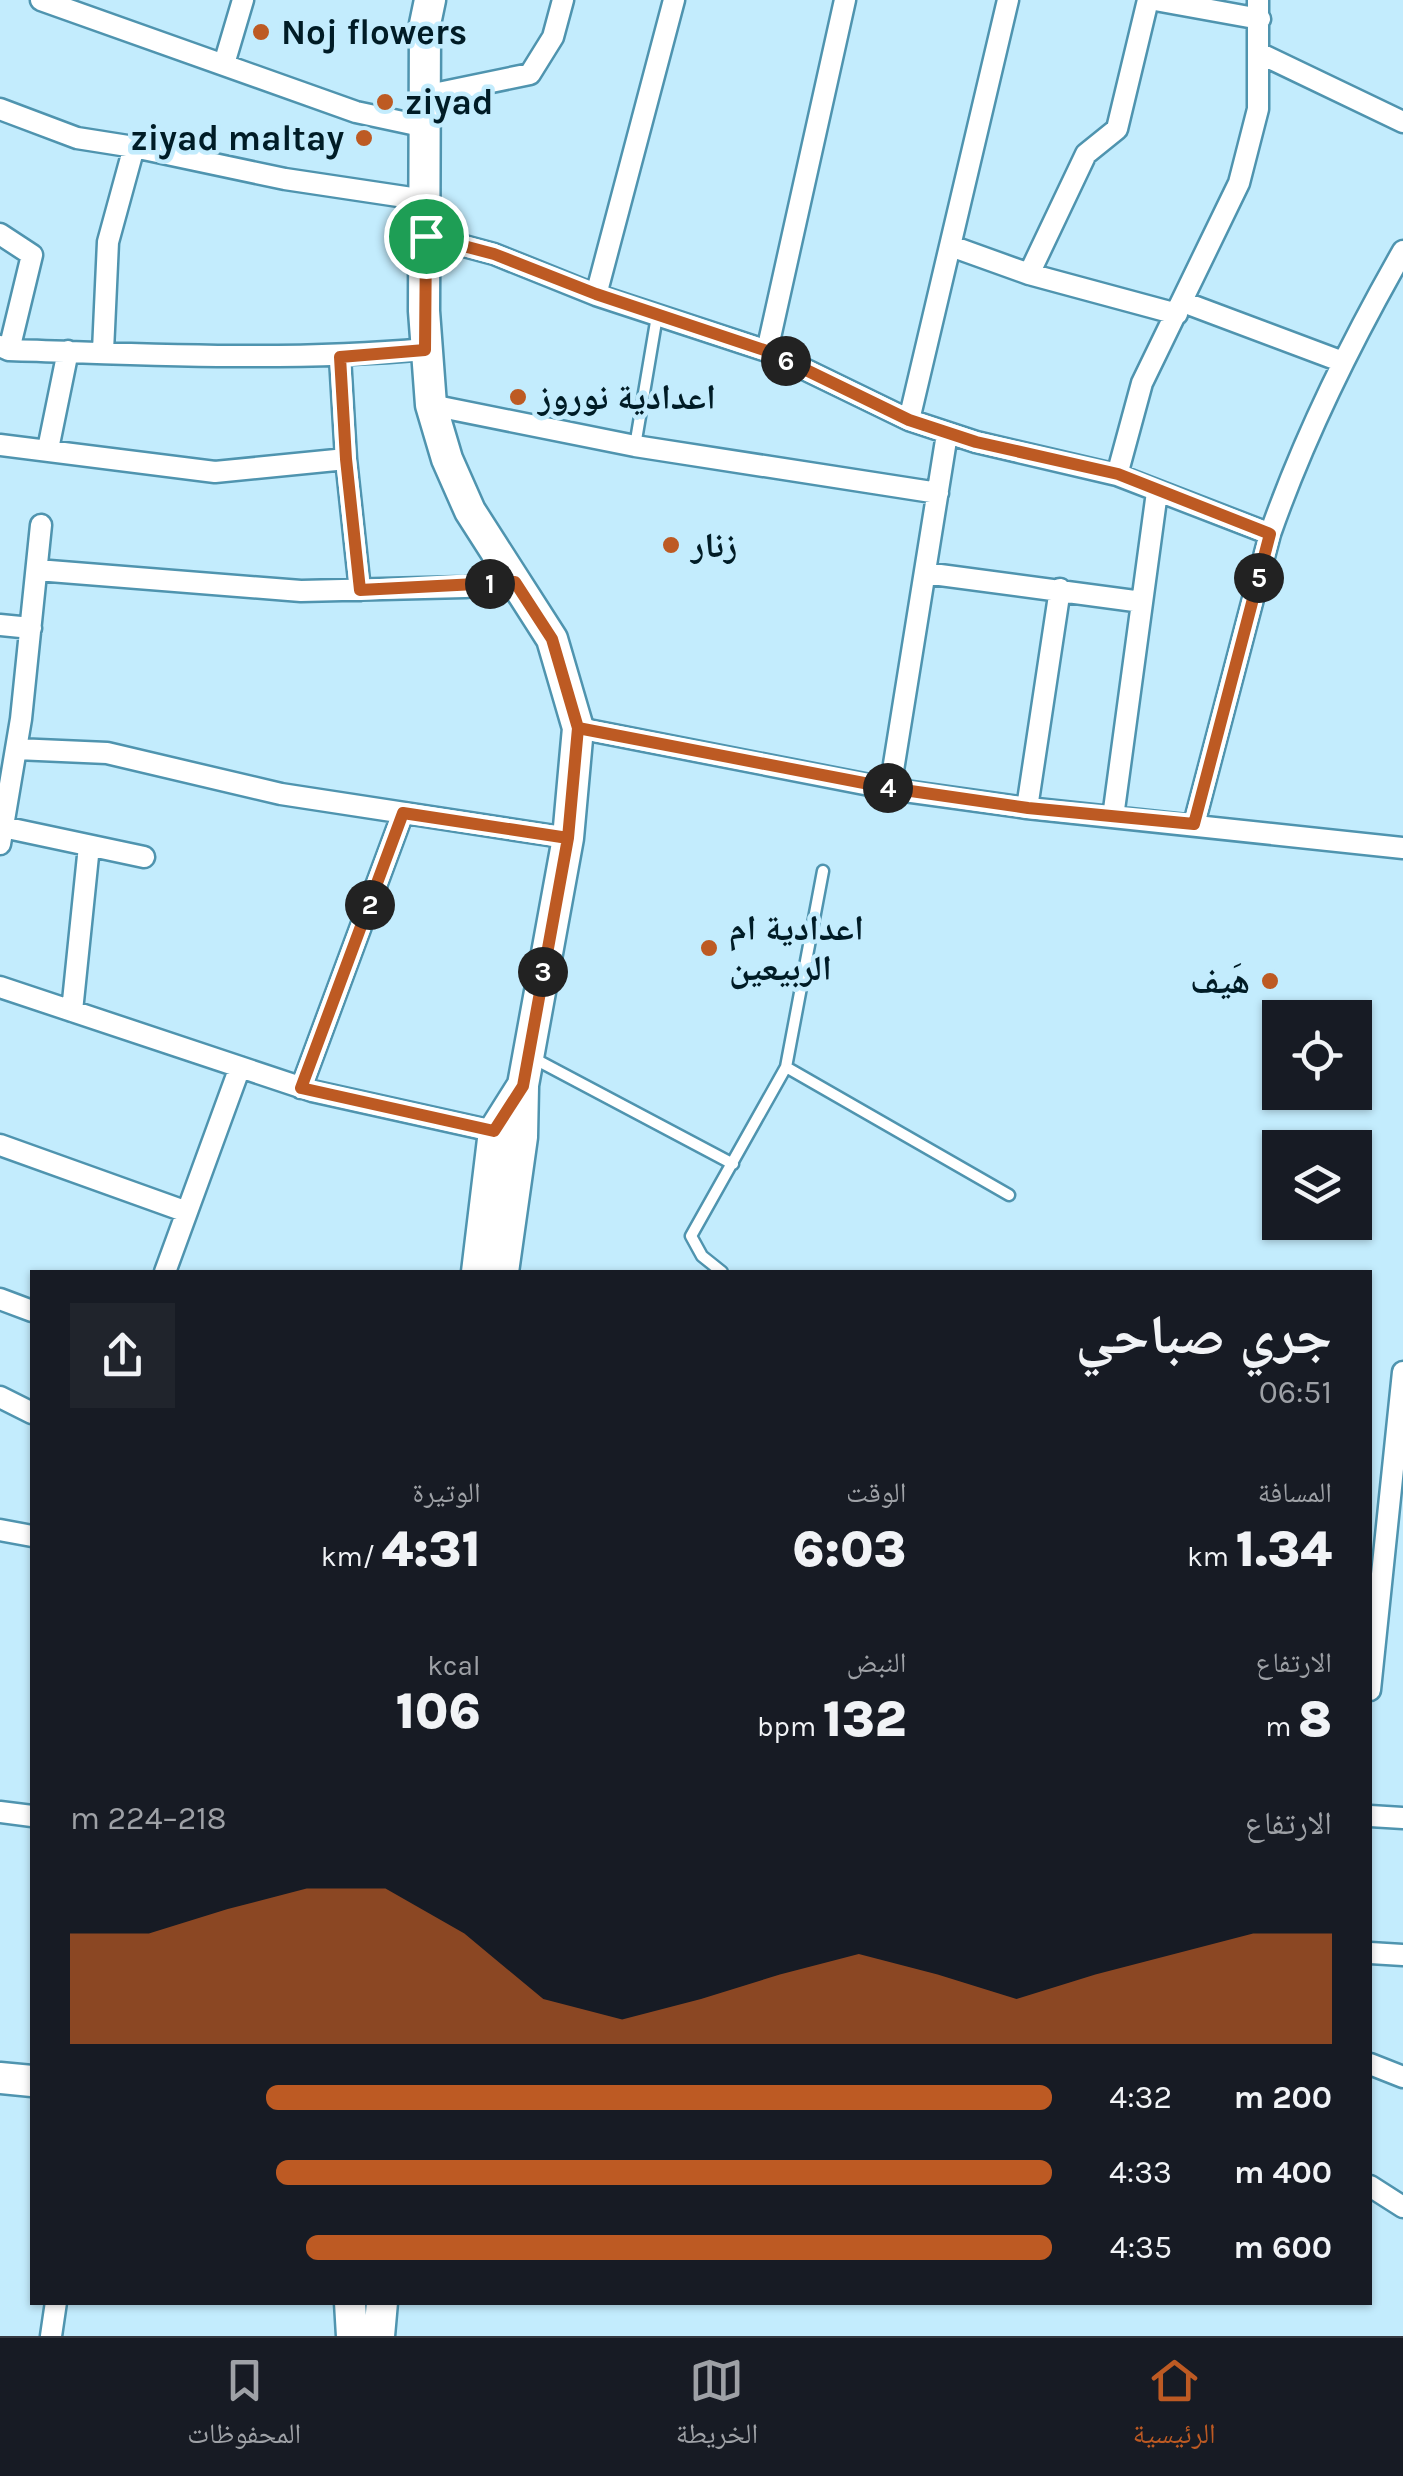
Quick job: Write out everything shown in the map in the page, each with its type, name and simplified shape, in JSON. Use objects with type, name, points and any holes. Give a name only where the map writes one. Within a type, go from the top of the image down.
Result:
[{"type":"street","points":[[41,0],[356,112],[426,128]]},
{"type":"street","points":[[224,64],[243,0]]},
{"type":"street","points":[[430,0],[424,24],[425,350],[432,405],[458,485],[484,536],[552,639],[578,728],[568,838],[523,1086],[508,1134],[477,1270]]},
{"type":"street","points":[[424,96],[530,74],[553,37],[563,0]]},
{"type":"street","points":[[596,294],[674,0]]},
{"type":"street","points":[[767,351],[846,0]]},
{"type":"street","points":[[909,420],[1008,0]]},
{"type":"street","points":[[1030,274],[1086,154],[1118,129],[1152,0],[1259,10],[1258,110],[1239,183],[1142,383],[1118,474]]},
{"type":"street","points":[[1260,54],[1403,122]]},
{"type":"street","points":[[0,109],[77,138],[286,179],[425,200]]},
{"type":"street","points":[[103,351],[108,242],[134,147]]},
{"type":"street","points":[[0,234],[32,255],[4,348],[170,356],[340,357],[425,350]]},
{"type":"street","points":[[426,236],[494,254],[596,294],[767,351],[946,434],[1118,474],[1270,534]]},
{"type":"street","points":[[952,246],[1030,274],[1180,308],[1343,362]]},
{"type":"street","points":[[1194,824],[1270,534],[1302,449],[1343,362],[1403,251]]},
{"type":"street","points":[[48,449],[68,351]]},
{"type":"street","points":[[340,357],[360,590]]},
{"type":"street","points":[[432,405],[635,446],[938,493]]},
{"type":"street","points":[[890,788],[946,434]]},
{"type":"street","points":[[0,445],[215,472],[346,459]]},
{"type":"street","points":[[1112,817],[1157,492]]},
{"type":"street","points":[[42,525],[2,836],[144,857]]},
{"type":"street","points":[[37,570],[300,591],[515,582]]},
{"type":"street","points":[[926,573],[1142,602]]},
{"type":"street","points":[[1028,808],[1060,589]]},
{"type":"street","points":[[0,624],[31,628]]},
{"type":"street","points":[[578,728],[890,788],[1028,808],[1403,848]]},
{"type":"street","points":[[16,749],[107,753],[280,794],[568,838]]},
{"type":"street","points":[[301,1088],[403,813]]},
{"type":"street","points":[[72,1011],[89,846]]},
{"type":"street","points":[[0,987],[301,1088],[508,1134]]},
{"type":"street","points":[[165,1270],[240,1067]]},
{"type":"street","points":[[504,1270],[508,1134]]},
{"type":"street","points":[[0,1145],[187,1212]]},
{"type":"street","points":[[0,1299],[30,1310]]},
{"type":"street","points":[[1372,1672],[1403,1372]]},
{"type":"street","points":[[0,1397],[30,1412]]},
{"type":"street","points":[[1,1536],[30,1536]]},
{"type":"street","points":[[0,1812],[30,1816]]},
{"type":"street","points":[[1372,1816],[1403,1818]]},
{"type":"street","points":[[1372,1953],[1403,1955]]},
{"type":"street","points":[[1372,2065],[1403,2077]]},
{"type":"street","points":[[0,2078],[30,2081]]},
{"type":"street","points":[[0,2088],[30,2091]]},
{"type":"street","points":[[1372,2187],[1403,2207]]},
{"type":"street","points":[[51,2336],[56,2305]]},
{"type":"street","points":[[350,2305],[352,2336]]},
{"type":"street","points":[[379,2336],[382,2305]]},
{"type":"lane","points":[[635,446],[657,315]]},
{"type":"lane","points":[[720,1270],[702,1256],[691,1236],[786,1067],[823,871]]},
{"type":"lane","points":[[527,1055],[733,1164]]},
{"type":"lane","points":[[786,1067],[1008,1194]]},
{"type":"place","name":"Noj flowers","points":[[261,32]]},
{"type":"place","name":"ziyad","points":[[385,102]]},
{"type":"place","name":"ziyad maltay","points":[[364,138]]},
{"type":"place","name":"اعدادية نوروز","points":[[518,397]]},
{"type":"place","name":"زنار","points":[[671,545]]},
{"type":"place","name":"اعدادية ام الربيعين","points":[[709,948]]},
{"type":"place","name":"هَيف","points":[[1270,981]]},
{"type":"route","points":[[426,236],[425,350],[340,357],[360,590],[515,582],[552,639],[578,728],[568,838],[403,813],[301,1088],[494,1131],[523,1086],[568,838],[576,777],[578,728],[890,788],[1028,808],[1194,824],[1270,534],[1118,474],[946,434],[767,351],[596,294],[494,254],[426,236]]}]
